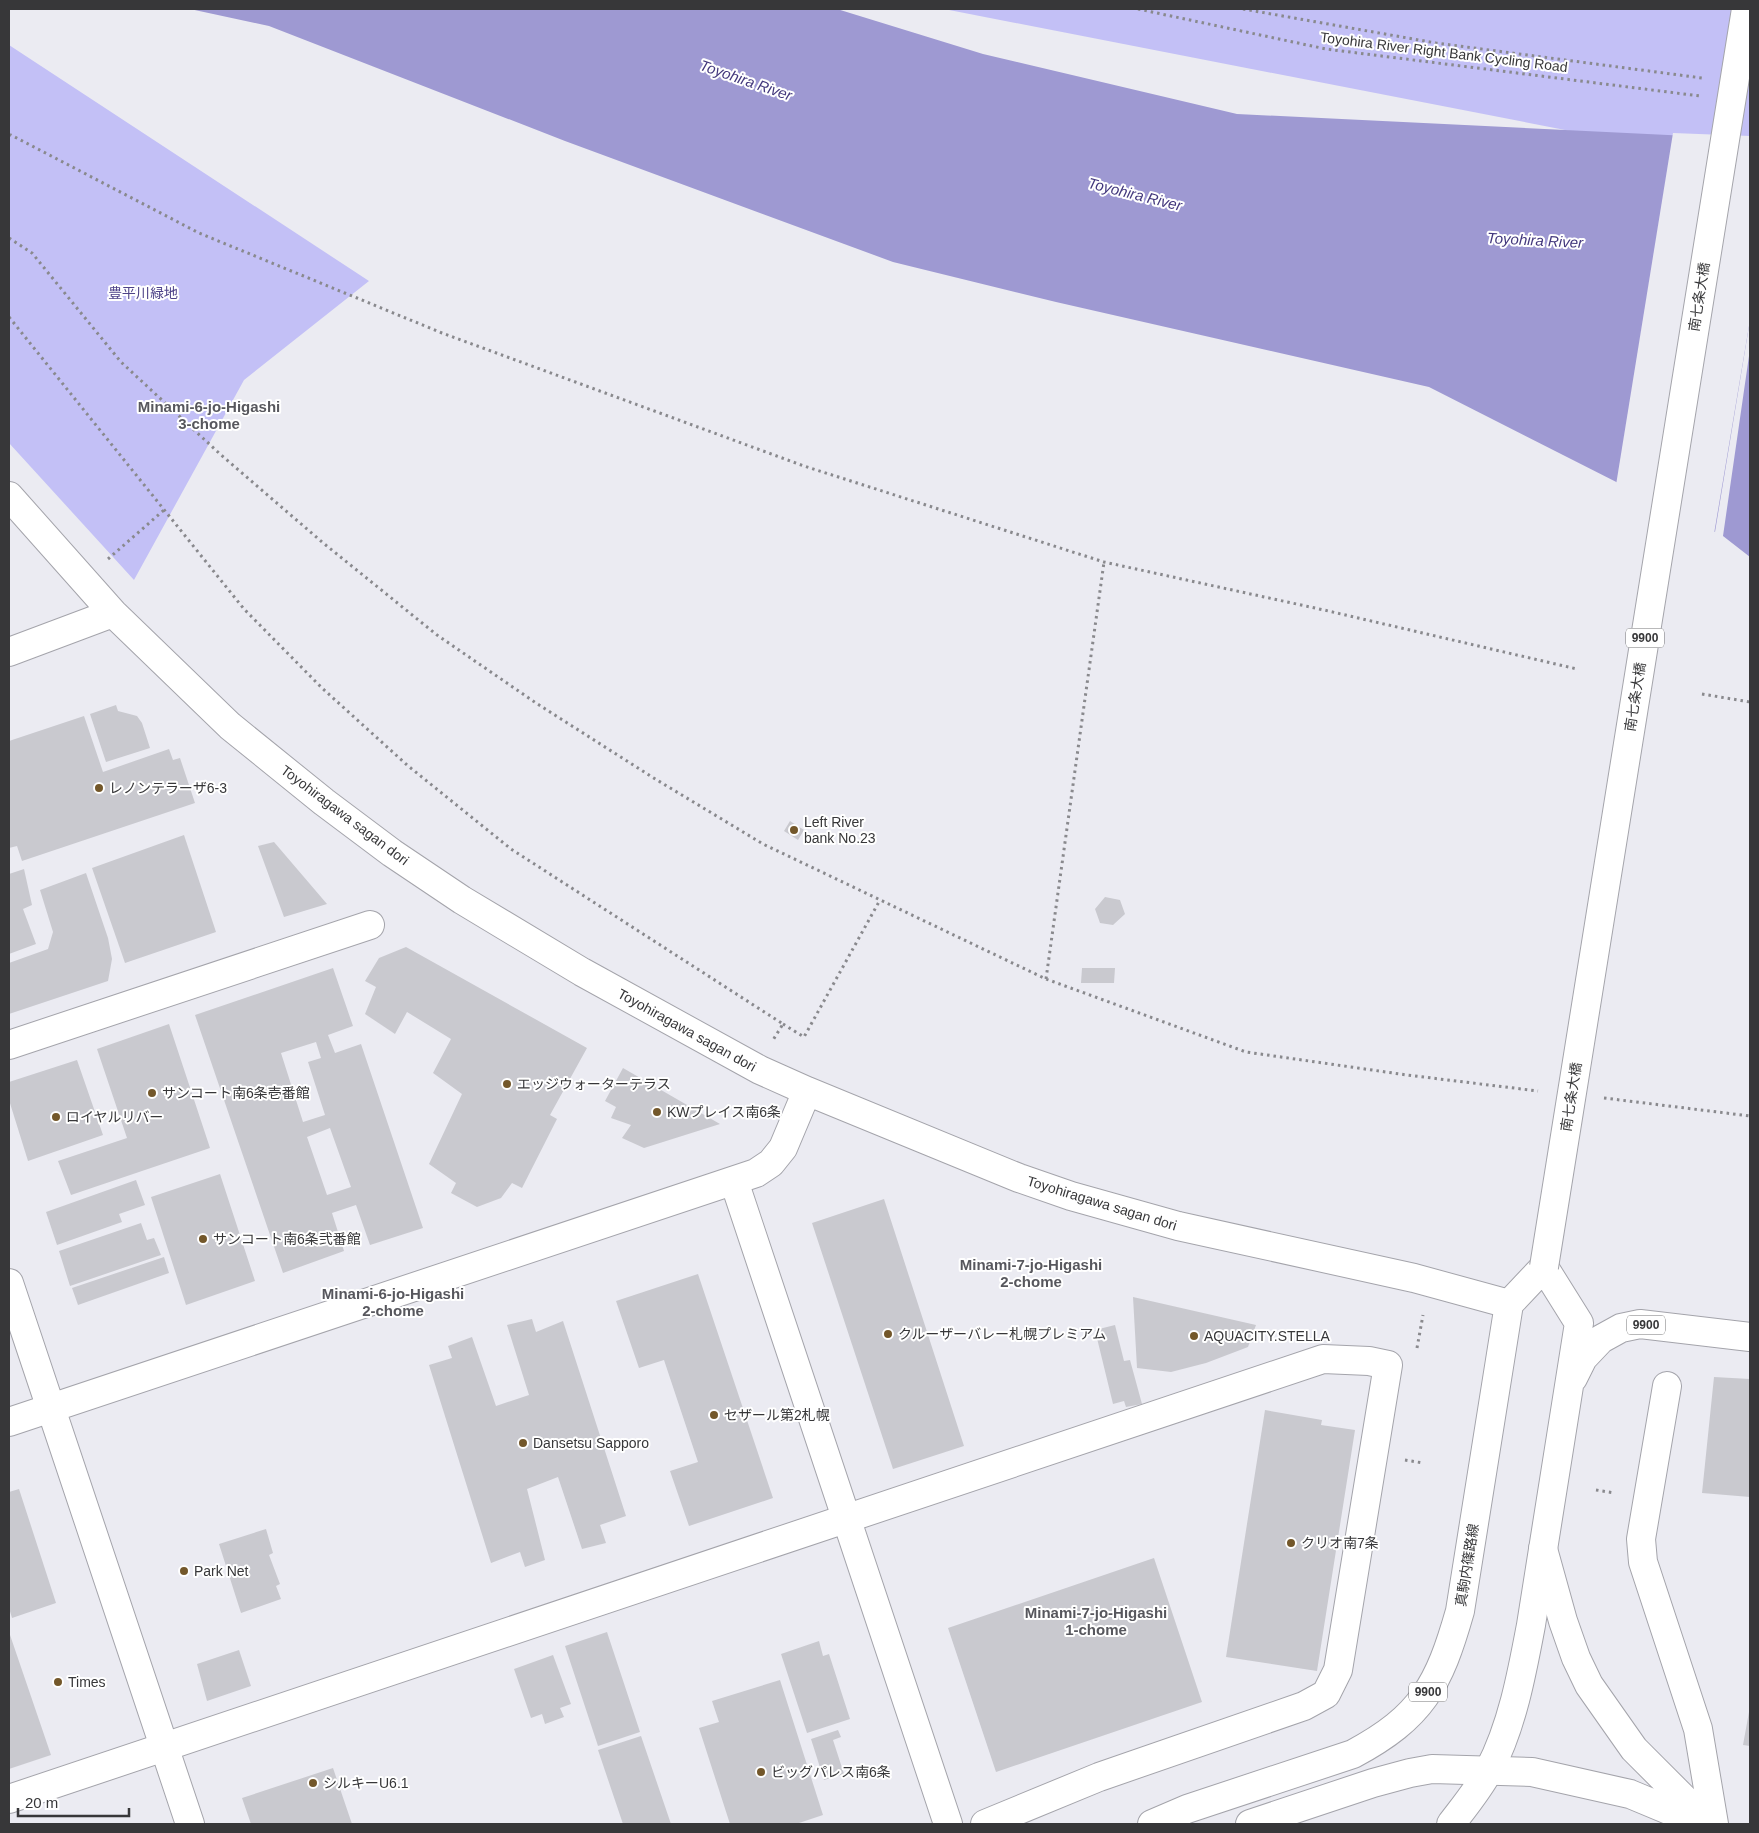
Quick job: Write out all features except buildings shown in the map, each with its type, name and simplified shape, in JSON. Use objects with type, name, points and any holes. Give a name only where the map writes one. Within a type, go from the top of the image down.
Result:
[{"type":"street","name":"南七条大橋","points":[[1544,1267],[1746,9]]},
{"type":"street","name":"Toyohiragawa sagan dori","points":[[9,496],[113,613],[230,726],[324,802],[392,853],[462,900],[582,972],[760,1070],[1019,1178],[1071,1196],[1178,1226],[1414,1278],[1509,1304]]},
{"type":"street","points":[[9,652],[113,613]]},
{"type":"street","points":[[9,1045],[370,925]]},
{"type":"street","points":[[9,1422],[756,1173],[771,1163],[782,1148],[807,1091]]},
{"type":"street","points":[[734,1181],[948,1824]]},
{"type":"street","points":[[1509,1304],[1544,1267]]},
{"type":"street","name":"9900","points":[[1451,1824],[1489,1770],[1504,1734],[1522,1671],[1543,1550],[1579,1323],[1544,1267]]},
{"type":"street","points":[[9,1283],[190,1824]]},
{"type":"street","name":"真駒内篠路線","points":[[1152,1824],[1187,1809],[1353,1754],[1376,1742],[1400,1724],[1422,1701],[1438,1676],[1450,1647],[1460,1611],[1509,1304]]},
{"type":"street","name":"9900","points":[[1569,1386],[1584,1358],[1602,1340],[1621,1328],[1640,1324],[1750,1337]]},
{"type":"street","points":[[9,1799],[1324,1359],[1369,1361],[1388,1365],[1338,1670],[1326,1694],[1304,1706],[1100,1777],[985,1824]]},
{"type":"street","points":[[1667,1386],[1641,1539],[1643,1562],[1698,1729],[1714,1824]]},
{"type":"street","points":[[1543,1550],[1566,1630],[1576,1658],[1589,1685],[1634,1750],[1710,1824]]},
{"type":"street","points":[[1250,1824],[1410,1773],[1432,1769],[1532,1772],[1630,1794],[1702,1824]]},
{"type":"path","name":"Toyohira River Right Bank Cycling Road","points":[[1138,9],[1326,50],[1701,96]]},
{"type":"path","points":[[1243,9],[1436,43],[1664,74]]},
{"type":"path","points":[[9,135],[199,233],[442,334],[804,466],[1104,562],[1324,610],[1577,669]]},
{"type":"path","points":[[9,238],[32,253],[121,362],[213,448],[322,542],[436,635],[652,778],[763,844],[1046,979],[1246,1052],[1407,1075],[1544,1091]]},
{"type":"path","points":[[9,317],[244,609],[322,688],[407,765],[511,849],[804,1037],[880,900]]},
{"type":"path","points":[[108,559],[164,510]]},
{"type":"path","points":[[1046,979],[1104,562]]},
{"type":"path","points":[[1702,694],[1750,702]]},
{"type":"path","points":[[769,1047],[783,1024]]},
{"type":"path","points":[[1603,1098],[1750,1116]]},
{"type":"path","points":[[1420,1334],[1423,1314]]},
{"type":"path","points":[[1400,1459],[1423,1463]]},
{"type":"path","points":[[1596,1490],[1621,1494]]},
{"type":"green space","points":[[944,9],[1750,9],[1750,166]]},
{"type":"green space","name":"豊平川緑地","points":[[9,45],[369,281],[244,380],[134,580],[9,443]]},
{"type":"water","name":"Toyohira River","points":[[190,9],[837,9],[983,54],[1237,114],[1750,139],[1750,320],[1715,532],[1429,387],[1056,302],[893,262],[565,141],[269,26]]},
{"type":"water","points":[[1750,349],[1750,557],[1723,536]]},
{"type":"pier","points":[[1673,133],[1750,136],[1750,320],[1714,534],[1616,485]]},
{"type":"place","name":"レノンテラーザ6-3","points":[[99,788]]},
{"type":"place","name":"Left River bank No.23","points":[[794,830]]},
{"type":"place","name":"エッジウォーターテラス","points":[[507,1084]]},
{"type":"place","name":"サンコート南6条壱番館","points":[[152,1093]]},
{"type":"place","name":"KWプレイス南6条","points":[[657,1112]]},
{"type":"place","name":"ロイヤルリバー","points":[[56,1117]]},
{"type":"place","name":"サンコート南6条弐番館","points":[[203,1239]]},
{"type":"place","name":"クルーザーバレー札幌プレミアム","points":[[888,1334]]},
{"type":"place","name":"AQUACITY.STELLA","points":[[1194,1336]]},
{"type":"place","name":"セザール第2札幌","points":[[714,1415]]},
{"type":"place","name":"Dansetsu Sapporo","points":[[523,1443]]},
{"type":"place","name":"クリオ南7条","points":[[1291,1543]]},
{"type":"place","name":"Park Net","points":[[184,1571]]},
{"type":"place","name":"Times","points":[[58,1682]]},
{"type":"place","name":"ビッグパレス南6条","points":[[761,1772]]},
{"type":"place","name":"シルキーU6.1","points":[[313,1783]]},
{"type":"district","name":"Minami-6-jo-Higashi 3-chome","points":[[209,414]]},
{"type":"district","name":"Minami-7-jo-Higashi 2-chome","points":[[1031,1272]]},
{"type":"district","name":"Minami-6-jo-Higashi 2-chome","points":[[393,1302]]},
{"type":"district","name":"Minami-7-jo-Higashi 1-chome","points":[[1096,1620]]}]
